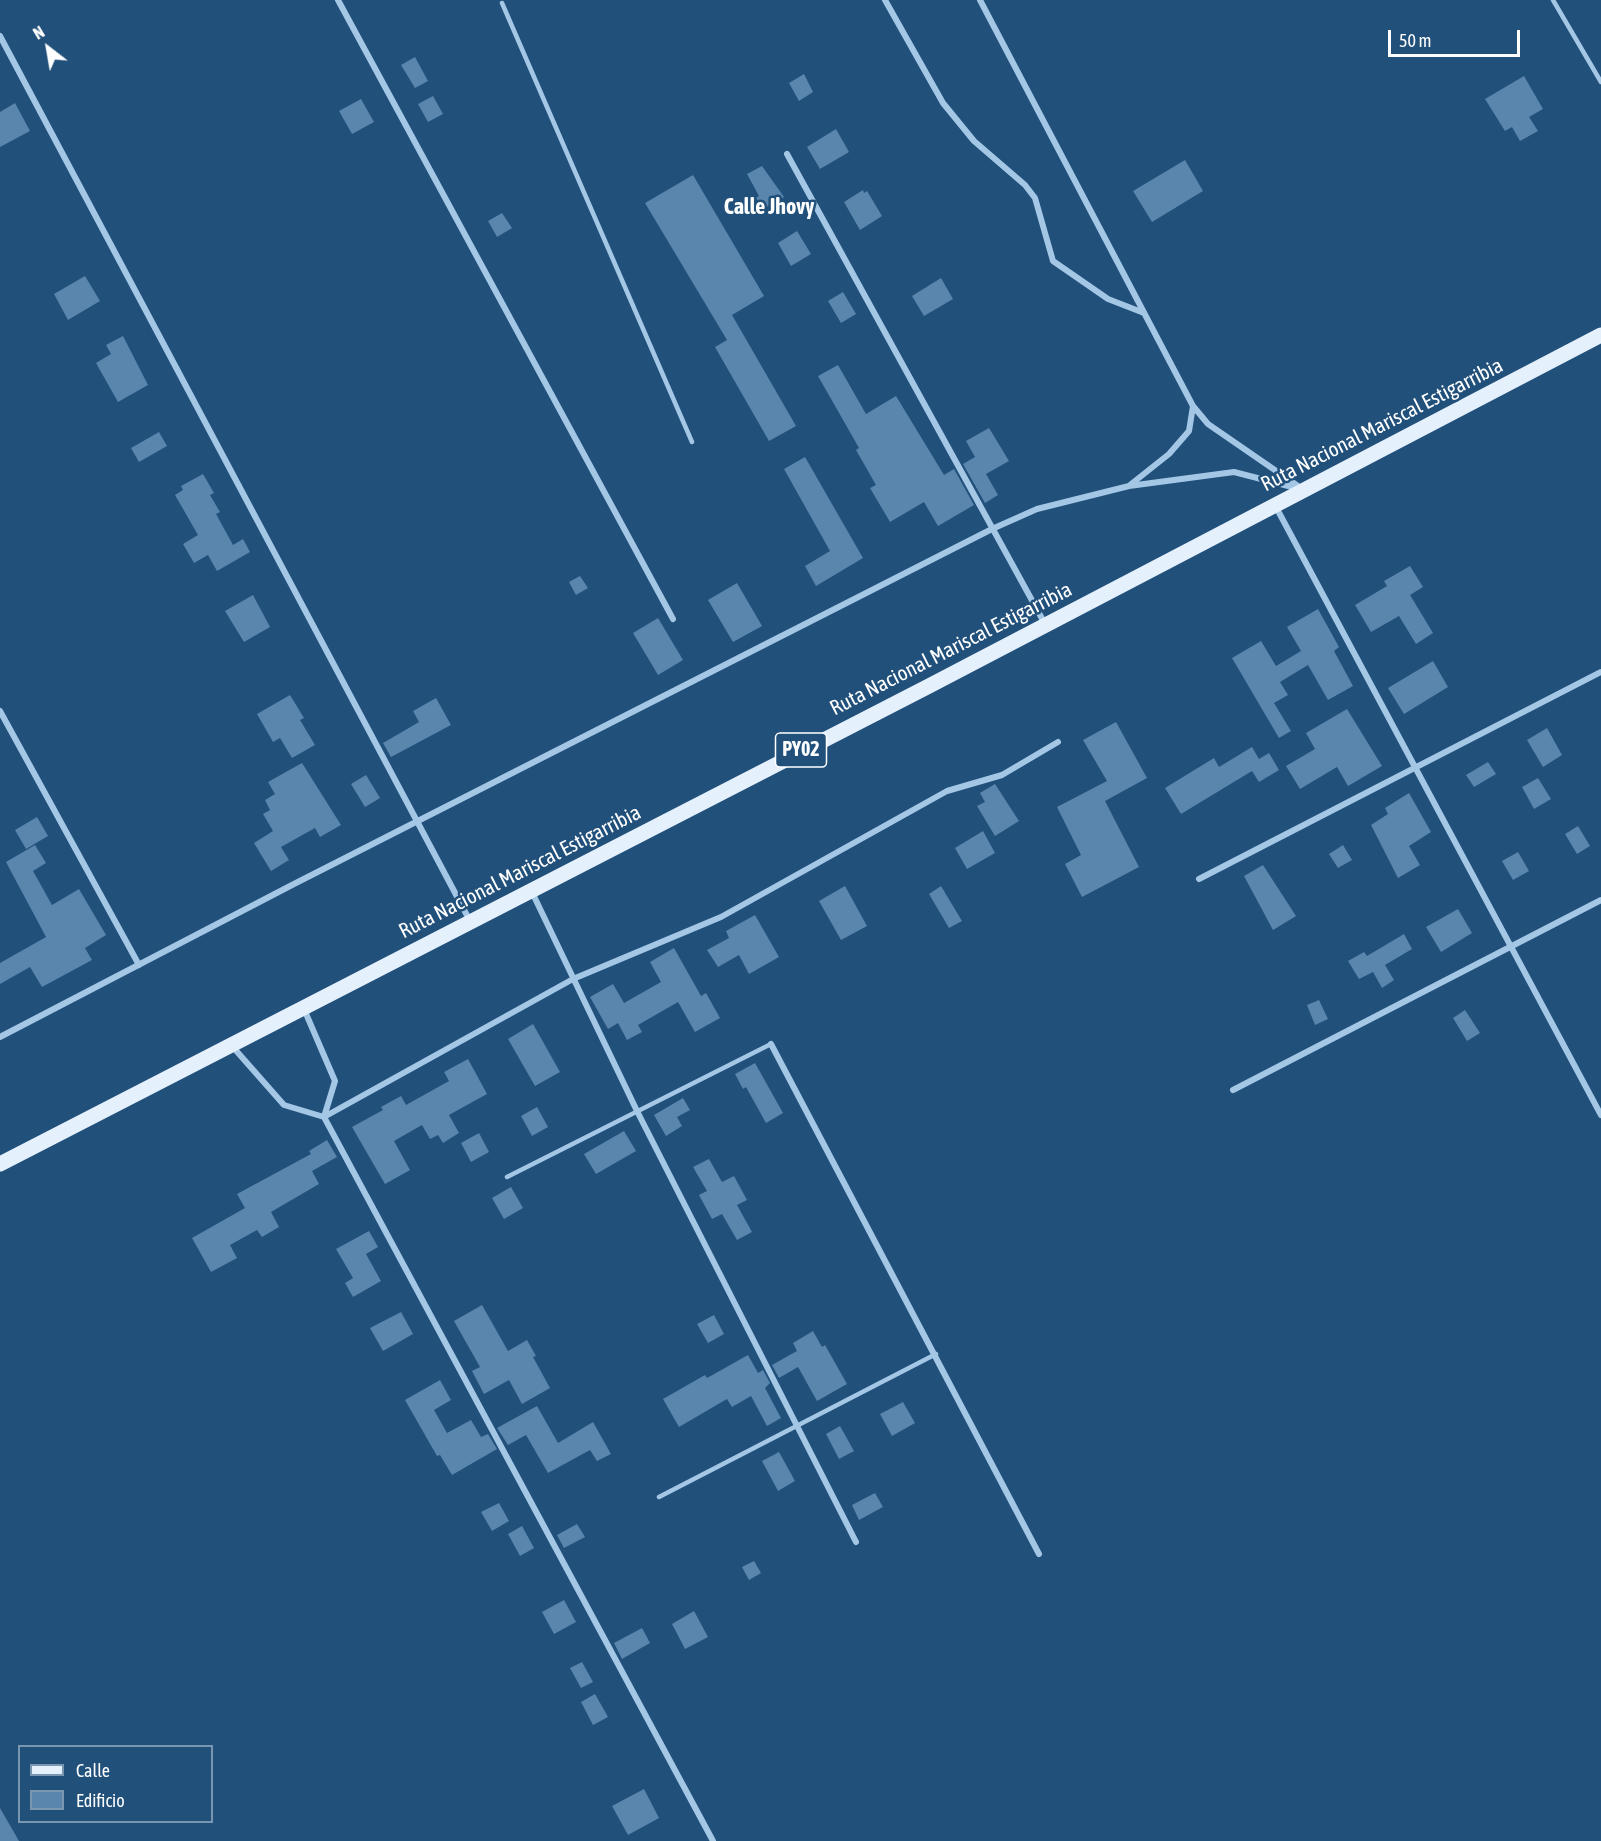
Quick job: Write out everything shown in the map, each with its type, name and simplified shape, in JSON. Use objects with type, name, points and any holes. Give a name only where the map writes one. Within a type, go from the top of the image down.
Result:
[{"type":"main road","name":"Ruta Nacional Mariscal Estigarribia","points":[[0,1164],[1046,625],[1601,334]]},
{"type":"street","points":[[338,0],[674,618]]},
{"type":"street","points":[[885,0],[943,103],[974,141],[1025,185],[1035,198],[1053,261],[1108,299],[1144,314]]},
{"type":"street","points":[[980,0],[1193,406],[1208,424],[1303,489]]},
{"type":"street","points":[[0,36],[470,922]]},
{"type":"street","points":[[787,154],[1046,625]]},
{"type":"street","points":[[1130,486],[1169,454],[1190,431],[1193,406]]},
{"type":"street","points":[[0,1037],[416,822],[992,529],[1037,509],[1130,486],[1234,472],[1303,489]]},
{"type":"street","points":[[1274,504],[1601,1115]]},
{"type":"street","points":[[1199,879],[1601,672]]},
{"type":"street","points":[[0,711],[139,965]]},
{"type":"street","points":[[324,1117],[573,979],[721,917],[947,791],[1002,775],[1058,742]]},
{"type":"street","points":[[531,890],[637,1111],[856,1542]]},
{"type":"street","points":[[1233,1090],[1601,900]]},
{"type":"street","points":[[304,1008],[335,1081],[324,1117]]},
{"type":"street","points":[[771,1044],[1040,1554]]},
{"type":"street","points":[[232,1045],[284,1105],[324,1117],[713,1841]]},
{"type":"lane","points":[[1553,0],[1601,82]]},
{"type":"lane","points":[[502,3],[692,442]]},
{"type":"lane","points":[[507,1177],[771,1044]]},
{"type":"lane","points":[[659,1497],[936,1354]]},
{"type":"building","points":[[415,57],[428,81],[415,88],[401,65]]},
{"type":"building","points":[[804,74],[813,92],[799,101],[789,83]]},
{"type":"building","points":[[1524,76],[1543,109],[1529,117],[1538,131],[1520,141],[1512,127],[1505,131],[1485,99]]},
{"type":"building","points":[[433,96],[443,114],[428,122],[418,104]]},
{"type":"building","points":[[361,99],[374,122],[352,134],[339,111]]},
{"type":"building","points":[[15,103],[30,131],[0,147],[0,112]]},
{"type":"building","points":[[836,129],[849,152],[820,169],[807,147]]},
{"type":"building","points":[[1185,160],[1203,191],[1152,222],[1133,191]]},
{"type":"building","points":[[762,166],[784,197],[763,209],[747,174]]},
{"type":"building","points":[[693,175],[764,296],[732,315],[796,426],[769,441],[715,347],[727,340],[645,203]]},
{"type":"building","points":[[863,190],[864,193],[867,191],[882,216],[860,230],[844,202]]},
{"type":"building","points":[[502,213],[512,228],[497,237],[488,221]]},
{"type":"building","points":[[797,231],[811,254],[791,266],[778,243]]},
{"type":"building","points":[[85,276],[100,301],[68,320],[54,294]]},
{"type":"building","points":[[941,278],[953,299],[924,316],[912,296]]},
{"type":"building","points":[[843,292],[856,314],[841,323],[828,301]]},
{"type":"building","points":[[123,336],[148,385],[118,402],[96,363],[111,354],[106,345]]},
{"type":"building","points":[[838,365],[866,414],[896,396],[944,475],[954,469],[974,505],[938,526],[924,502],[890,522],[870,488],[876,485],[856,450],[859,448],[818,376]]},
{"type":"building","points":[[989,428],[1009,461],[986,474],[998,495],[985,503],[963,464],[975,457],[966,441]]},
{"type":"building","points":[[159,432],[167,446],[139,462],[131,448]]},
{"type":"building","points":[[805,457],[863,558],[816,586],[805,566],[830,551],[784,469]]},
{"type":"building","points":[[203,474],[214,493],[210,495],[220,512],[216,514],[233,545],[243,539],[250,552],[217,571],[208,555],[194,563],[183,544],[198,535],[175,495],[183,490],[181,486]]},
{"type":"building","points":[[1410,566],[1423,587],[1410,595],[1433,633],[1416,644],[1399,616],[1371,632],[1355,605],[1387,586],[1384,581]]},
{"type":"building","points":[[580,576],[588,588],[576,595],[569,582]]},
{"type":"building","points":[[737,583],[762,626],[733,642],[708,600]]},
{"type":"building","points":[[253,595],[270,627],[244,642],[225,611]]},
{"type":"building","points":[[1318,609],[1339,647],[1334,651],[1353,686],[1328,700],[1308,665],[1280,682],[1288,695],[1274,703],[1291,731],[1279,738],[1232,658],[1261,641],[1276,666],[1301,651],[1287,627]]},
{"type":"building","points":[[658,618],[683,660],[658,675],[633,633]]},
{"type":"building","points":[[1433,661],[1448,687],[1404,714],[1388,688]]},
{"type":"building","points":[[290,695],[304,718],[300,720],[315,745],[292,758],[280,738],[273,742],[257,714]]},
{"type":"building","points":[[436,698],[451,725],[391,757],[383,743],[419,722],[413,711]]},
{"type":"building","points":[[1347,709],[1382,766],[1348,786],[1337,767],[1300,789],[1286,766],[1315,749],[1306,733]]},
{"type":"building","points":[[1116,722],[1147,778],[1105,801],[1139,867],[1082,897],[1065,864],[1081,855],[1057,807],[1107,781],[1083,740]]},
{"type":"building","points":[[1547,728],[1562,755],[1543,767],[1527,740]]},
{"type":"building","points":[[1252,747],[1259,759],[1269,753],[1279,770],[1259,782],[1252,771],[1181,814],[1165,788],[1214,758],[1219,767]]},
{"type":"building","points":[[1488,762],[1496,774],[1474,787],[1466,775]]},
{"type":"building","points":[[302,763],[341,825],[320,837],[315,828],[281,847],[289,860],[271,871],[254,843],[273,831],[263,814],[270,810],[265,800],[275,794],[268,782]]},
{"type":"building","points":[[366,775],[380,798],[365,807],[351,784]]},
{"type":"building","points":[[1538,778],[1551,799],[1534,809],[1522,787]]},
{"type":"building","points":[[995,784],[1019,821],[995,836],[977,806],[985,802],[980,793]]},
{"type":"building","points":[[1409,793],[1431,832],[1409,846],[1420,865],[1398,878],[1371,825],[1388,814],[1385,808]]},
{"type":"building","points":[[37,817],[48,836],[26,849],[15,830]]},
{"type":"building","points":[[1578,826],[1590,846],[1577,854],[1565,834]]},
{"type":"building","points":[[983,831],[995,853],[967,869],[955,848]]},
{"type":"building","points":[[35,845],[46,863],[33,871],[52,905],[79,889],[106,935],[85,948],[92,960],[42,987],[30,967],[0,984],[0,963],[46,937],[6,862]]},
{"type":"building","points":[[1343,845],[1352,860],[1338,868],[1329,854]]},
{"type":"building","points":[[1518,852],[1529,871],[1513,880],[1502,861]]},
{"type":"building","points":[[1263,865],[1296,916],[1273,930],[1244,876]]},
{"type":"building","points":[[845,886],[867,926],[841,940],[819,901]]},
{"type":"building","points":[[941,886],[962,921],[949,928],[929,894]]},
{"type":"building","points":[[1458,909],[1472,933],[1441,952],[1426,927]]},
{"type":"building","points":[[755,915],[779,957],[749,974],[739,955],[718,967],[707,950],[729,938],[726,931]]},
{"type":"building","points":[[1404,934],[1412,949],[1385,965],[1394,980],[1382,988],[1373,972],[1359,979],[1348,961],[1364,952],[1367,956]]},
{"type":"building","points":[[674,948],[701,996],[706,993],[720,1018],[695,1032],[678,1002],[638,1025],[642,1032],[627,1040],[618,1023],[608,1029],[590,997],[613,984],[624,1003],[661,982],[650,962]]},
{"type":"building","points":[[1319,1000],[1328,1019],[1315,1025],[1307,1005]]},
{"type":"building","points":[[1465,1010],[1480,1033],[1467,1041],[1453,1018]]},
{"type":"building","points":[[533,1024],[560,1072],[535,1086],[508,1039]]},
{"type":"building","points":[[468,1059],[487,1094],[449,1115],[459,1133],[443,1143],[438,1135],[430,1139],[422,1125],[394,1141],[410,1170],[385,1184],[352,1127],[383,1110],[381,1107],[401,1096],[406,1105],[449,1081],[444,1072]]},
{"type":"building","points":[[755,1063],[783,1113],[766,1123],[746,1087],[743,1089],[735,1074]]},
{"type":"building","points":[[683,1098],[690,1110],[677,1117],[682,1126],[666,1136],[654,1115]]},
{"type":"building","points":[[537,1107],[548,1127],[532,1136],[521,1116]]},
{"type":"building","points":[[624,1131],[636,1151],[596,1174],[584,1154]]},
{"type":"building","points":[[479,1133],[489,1152],[471,1162],[461,1143]]},
{"type":"building","points":[[327,1140],[337,1157],[312,1171],[319,1184],[271,1212],[279,1227],[262,1237],[257,1230],[230,1245],[237,1258],[211,1272],[192,1238],[245,1208],[237,1194],[311,1154],[309,1151]]},
{"type":"building","points":[[709,1159],[722,1182],[734,1176],[747,1200],[737,1205],[752,1232],[737,1240],[722,1214],[712,1219],[699,1195],[707,1191],[693,1167]]},
{"type":"building","points":[[511,1187],[523,1208],[504,1219],[492,1198]]},
{"type":"building","points":[[369,1231],[378,1247],[366,1254],[381,1281],[353,1297],[345,1283],[353,1278],[336,1249]]},
{"type":"building","points":[[482,1305],[508,1351],[527,1340],[536,1356],[533,1357],[550,1388],[522,1404],[509,1380],[484,1394],[472,1371],[480,1367],[454,1321]]},
{"type":"building","points":[[401,1312],[413,1334],[383,1351],[370,1328]]},
{"type":"building","points":[[714,1315],[724,1334],[708,1343],[697,1324]]},
{"type":"building","points":[[813,1331],[822,1347],[825,1345],[847,1384],[817,1401],[798,1367],[779,1378],[772,1365],[797,1351],[793,1343]]},
{"type":"building","points":[[748,1355],[758,1373],[763,1370],[770,1383],[765,1388],[781,1418],[767,1426],[751,1396],[732,1407],[727,1399],[679,1427],[663,1399],[705,1375],[707,1378]]},
{"type":"building","points":[[440,1380],[451,1400],[434,1410],[447,1433],[471,1420],[481,1437],[488,1434],[497,1449],[452,1475],[440,1455],[437,1456],[405,1400]]},
{"type":"building","points":[[903,1402],[915,1423],[892,1436],[880,1414]]},
{"type":"building","points":[[537,1406],[558,1443],[593,1422],[611,1454],[597,1461],[590,1450],[548,1473],[526,1435],[508,1445],[497,1428]]},
{"type":"building","points":[[840,1426],[854,1451],[839,1459],[826,1434]]},
{"type":"building","points":[[779,1452],[795,1481],[778,1491],[762,1461]]},
{"type":"building","points":[[875,1493],[883,1507],[859,1520],[852,1505]]},
{"type":"building","points":[[499,1503],[509,1521],[492,1531],[481,1512]]},
{"type":"building","points":[[577,1524],[585,1537],[564,1548],[557,1535]]},
{"type":"building","points":[[522,1526],[534,1548],[520,1556],[508,1534]]},
{"type":"building","points":[[754,1561],[761,1573],[749,1580],[742,1567]]},
{"type":"building","points":[[564,1600],[576,1622],[554,1634],[542,1612]]},
{"type":"building","points":[[694,1611],[708,1637],[685,1649],[672,1624]]},
{"type":"building","points":[[642,1628],[650,1643],[622,1659],[614,1643]]},
{"type":"building","points":[[582,1662],[593,1682],[581,1688],[570,1668]]},
{"type":"building","points":[[595,1694],[608,1717],[593,1725],[581,1702]]},
{"type":"building","points":[[644,1789],[659,1818],[628,1835],[612,1806]]},
{"type":"building","points":[[0,1808],[19,1841],[0,1841]]},
{"type":"district","name":"Calle Jhovy","points":[[769,207]]}]
